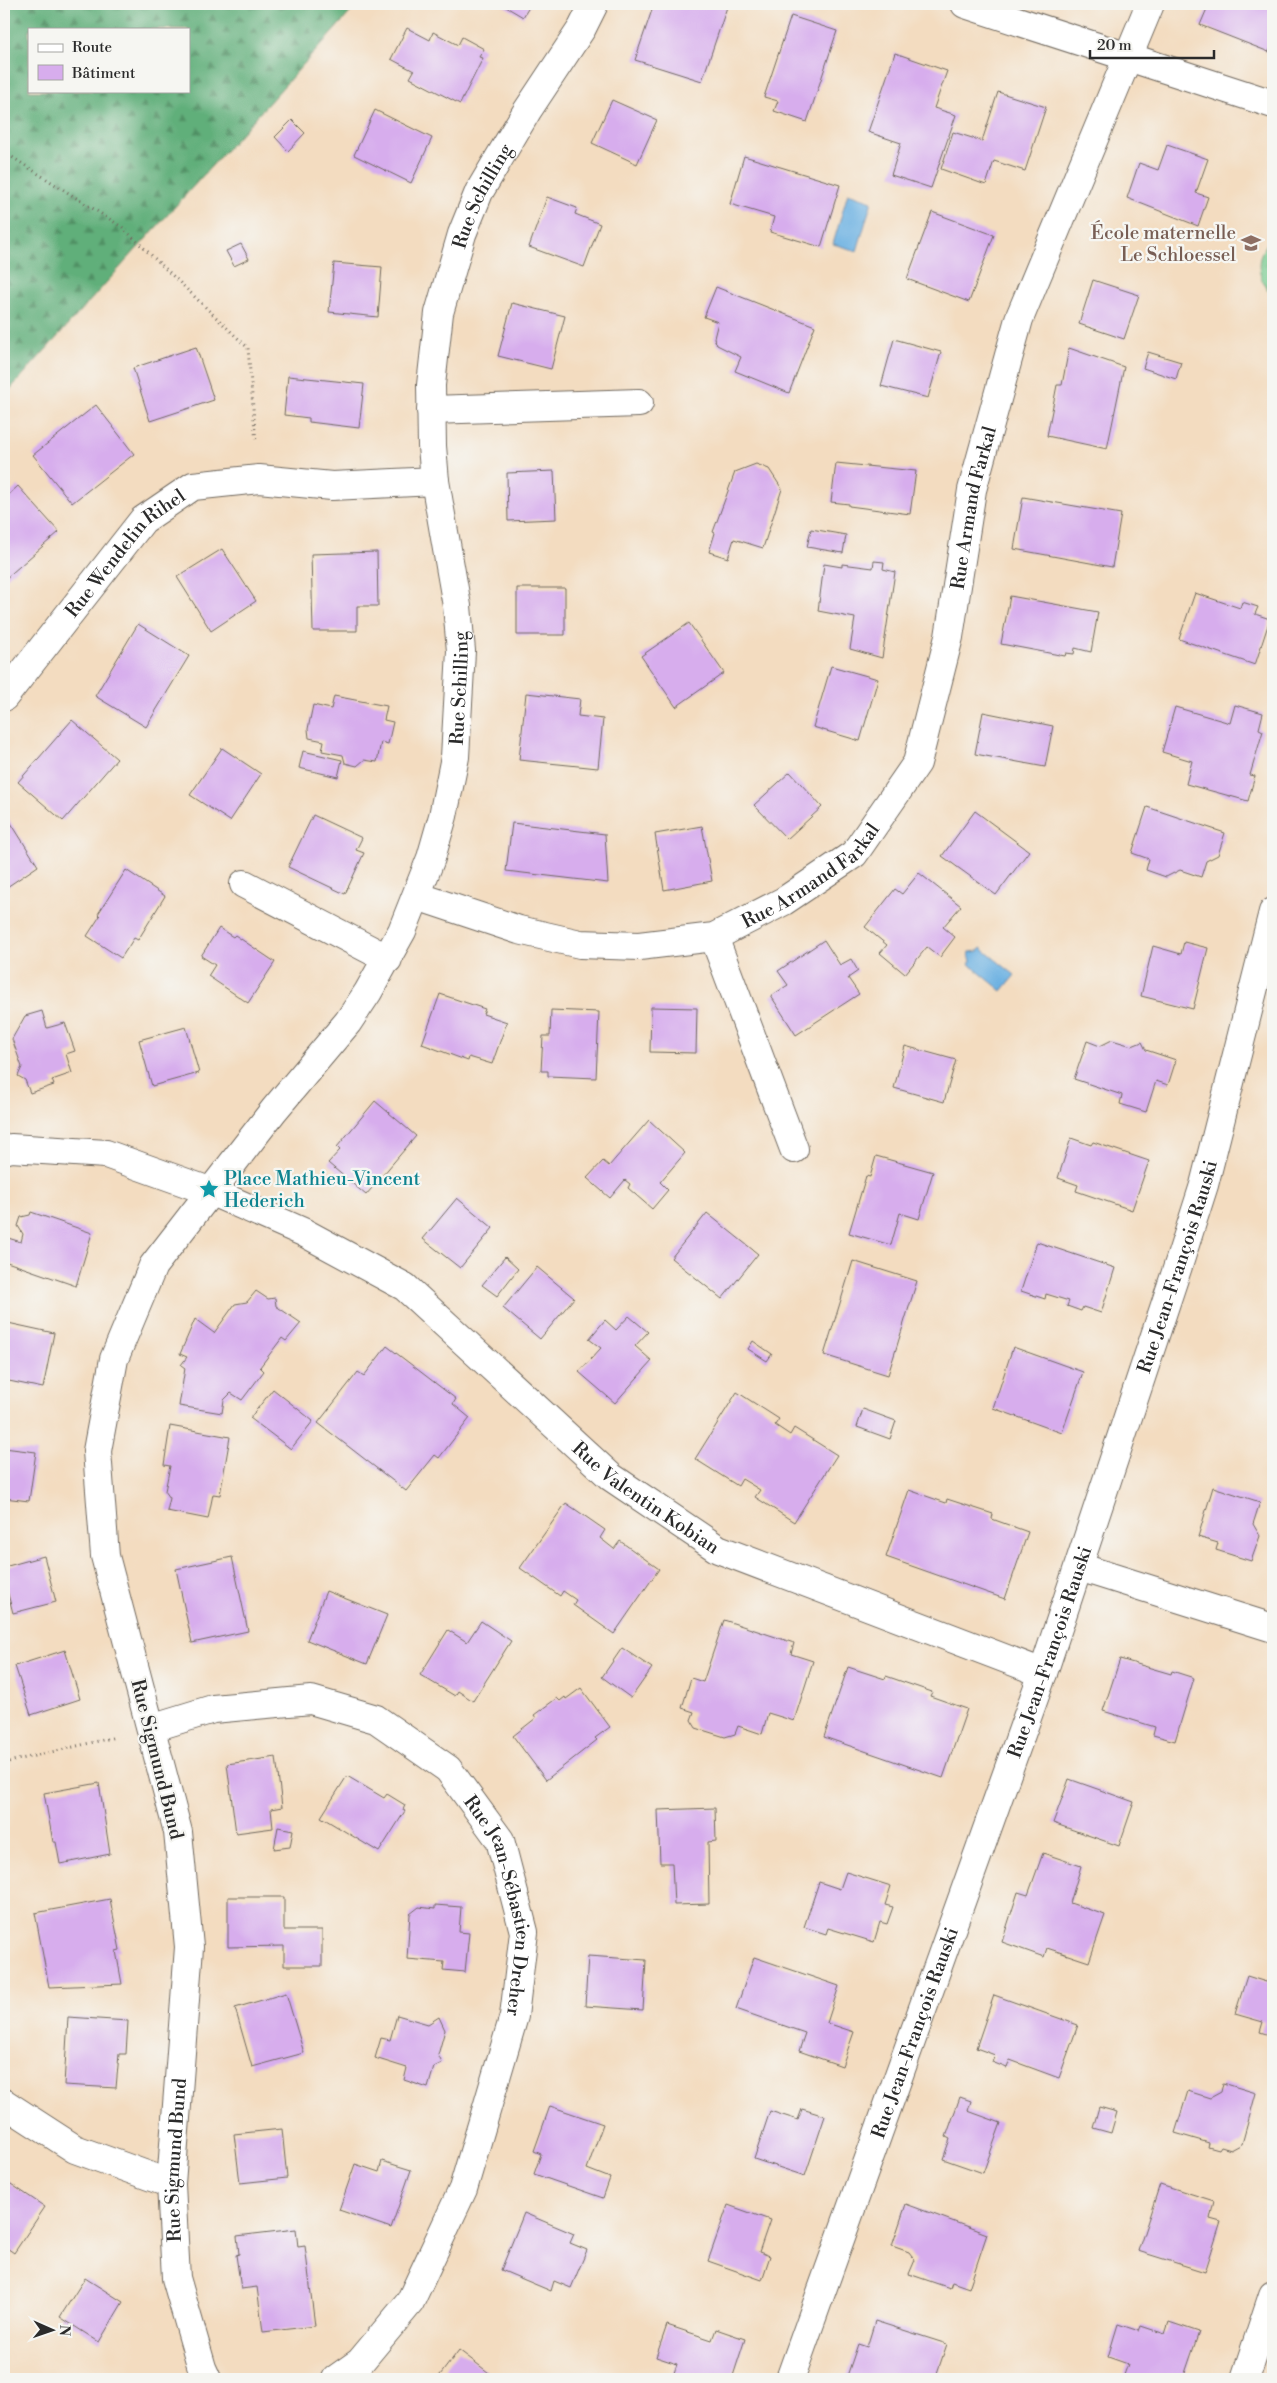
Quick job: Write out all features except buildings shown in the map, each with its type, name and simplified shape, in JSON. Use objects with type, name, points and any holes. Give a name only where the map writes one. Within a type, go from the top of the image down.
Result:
[{"type":"street","name":"Rue Schilling","points":[[212,1192],[274,1110],[348,1022],[388,959],[417,896],[443,816],[455,757],[460,694],[460,651],[457,606],[435,480],[431,410],[433,356],[439,313],[462,234],[479,192],[497,160],[566,54],[594,4]]},
{"type":"street","points":[[965,4],[1273,104]]},
{"type":"street","name":"Rue Armand Farkal","points":[[417,896],[519,930],[580,944],[639,946],[714,937],[784,901],[854,854],[917,763],[949,637],[972,490],[1019,319],[1150,4]]},
{"type":"street","points":[[431,410],[639,404]]},
{"type":"street","name":"Rue Wendelin Rihel","points":[[4,697],[144,520],[193,486],[259,479],[332,486],[435,480]]},
{"type":"street","points":[[244,884],[388,959]]},
{"type":"street","name":"Rue Jean-François Rauski","points":[[790,2379],[1079,1568],[1204,1185],[1273,912]]},
{"type":"street","points":[[714,937],[794,1149]]},
{"type":"street","name":"Rue Valentin Kobian","points":[[4,1150],[11,1148],[106,1154],[212,1192],[302,1232],[405,1287],[611,1477],[718,1550],[1043,1673]]},
{"type":"street","name":"Rue Sigmund Bund","points":[[207,2379],[202,2368],[176,2278],[172,2184],[189,1947],[178,1832],[105,1556],[97,1451],[114,1359],[153,1266],[212,1192]]},
{"type":"street","points":[[1079,1568],[1273,1628]]},
{"type":"street","name":"Rue Jean-Sébastien Dreher","points":[[151,1728],[213,1709],[311,1700],[376,1718],[448,1769],[500,1840],[524,1932],[514,2016],[463,2189],[410,2302],[360,2362],[336,2379]]},
{"type":"street","points":[[4,2103],[75,2149],[172,2184]]},
{"type":"street","points":[[1245,2379],[1273,2295]]},
{"type":"path","points":[[4,152],[122,227],[248,348],[259,479]]},
{"type":"path","points":[[4,1763],[151,1728]]},
{"type":"green space","points":[[4,4],[358,4],[4,396]]},
{"type":"green space","points":[[1273,238],[1273,296],[1263,282],[1259,267],[1262,251]]},
{"type":"water","points":[[848,193],[872,201],[857,251],[833,244]]},
{"type":"water","points":[[981,948],[1015,975],[1002,991],[969,964],[971,961],[970,952],[978,951]]},
{"type":"place","name":"École maternelle Le Schloessel","points":[[1251,243]]},
{"type":"place","name":"Place Mathieu-Vincent Hederich","points":[[209,1189]]}]
